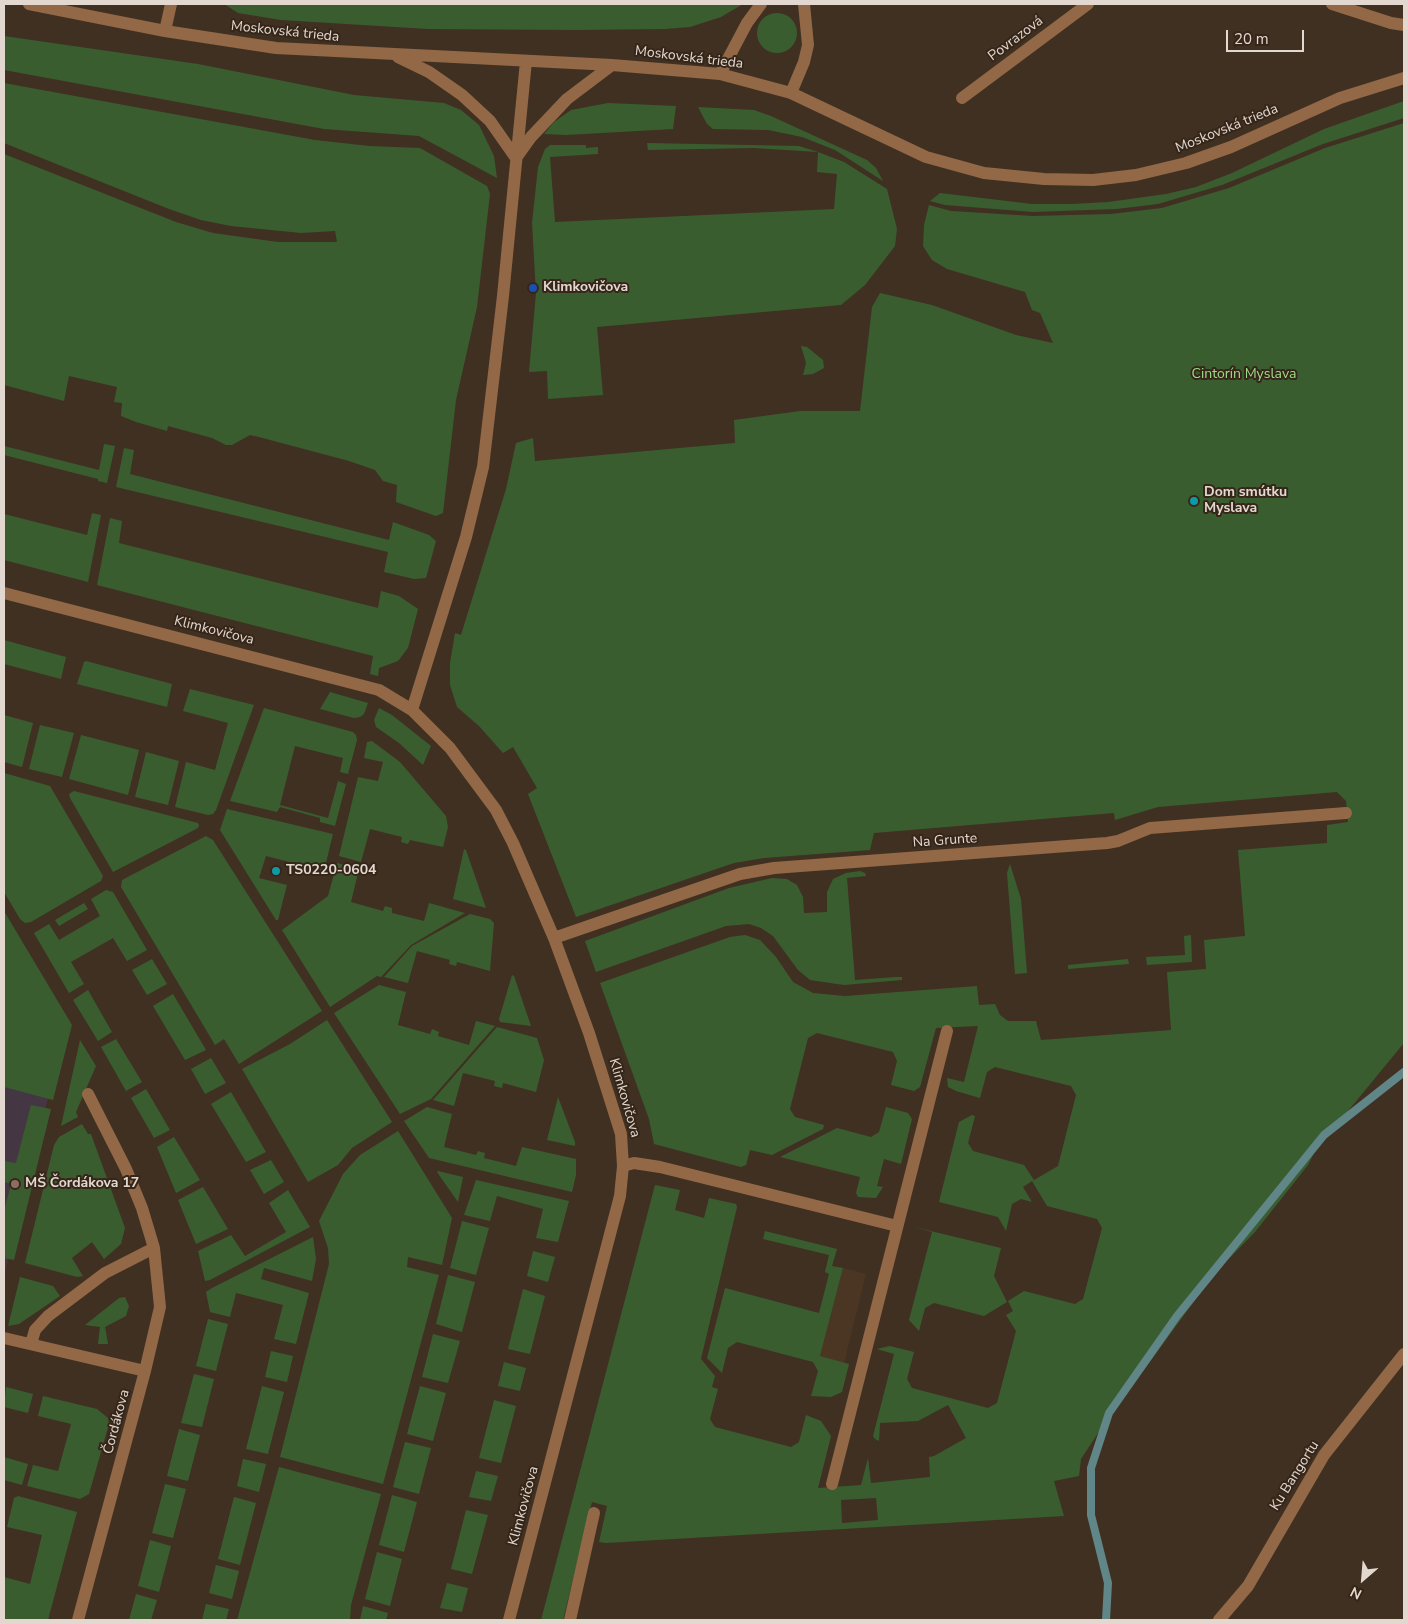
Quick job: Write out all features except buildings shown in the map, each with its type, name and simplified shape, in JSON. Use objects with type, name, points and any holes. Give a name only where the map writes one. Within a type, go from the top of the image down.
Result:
[{"type":"street","name":"Moskovská trieda","points":[[29,4],[165,32],[276,48],[612,65],[720,74],[791,93],[926,157],[984,173],[1044,179],[1094,180],[1136,175],[1186,163],[1231,147],[1340,98],[1404,78]]},
{"type":"street","points":[[165,32],[171,4]]},
{"type":"street","points":[[720,74],[747,22],[762,4]]},
{"type":"street","points":[[791,93],[804,62],[808,45],[804,4]]},
{"type":"street","name":"Povrazová","points":[[962,98],[1088,4]]},
{"type":"street","points":[[1332,4],[1404,25]]},
{"type":"street","points":[[394,55],[429,72],[462,95],[490,121],[516,158]]},
{"type":"street","points":[[412,710],[466,537],[483,466],[502,305],[526,61]]},
{"type":"street","points":[[516,158],[531,137],[567,99],[612,65]]},
{"type":"street","name":"Klimkovičova","points":[[4,593],[379,690],[412,710],[450,748],[496,810],[513,843],[554,938],[605,1083],[621,1134],[623,1166],[620,1196],[509,1620]]},
{"type":"street","name":"Na Grunte","points":[[554,938],[740,874],[774,868],[1107,843],[1118,841],[1150,828],[1346,812]]},
{"type":"street","points":[[832,1484],[947,1030]]},
{"type":"street","name":"Čordákova","points":[[78,1620],[145,1371],[160,1307],[154,1248],[142,1208],[126,1169],[88,1094]]},
{"type":"street","points":[[623,1166],[634,1163],[660,1167],[897,1226]]},
{"type":"street","points":[[30,1344],[35,1330],[54,1311],[104,1273],[154,1248]]},
{"type":"street","points":[[4,1338],[145,1371]]},
{"type":"street","name":"Ku Bangortu","points":[[1218,1620],[1248,1586],[1324,1456],[1404,1354]]},
{"type":"street","points":[[570,1620],[594,1513]]},
{"type":"shaded area","name":"MŠ Čordákova 17","points":[[4,1009],[55,1070],[4,1276]]},
{"type":"shaded area","points":[[843,1268],[866,1274],[844,1363],[820,1356]]},
{"type":"green space","points":[[224,4],[743,4],[721,17],[690,27],[577,30],[428,29],[281,20],[238,13]]},
{"type":"green space","points":[[781,13],[788,16],[794,22],[797,33],[796,41],[788,50],[781,53],[773,53],[766,50],[758,41],[757,29],[760,22],[769,14]]},
{"type":"green space","points":[[4,36],[198,64],[354,95],[444,103],[461,110],[479,125],[494,156],[497,178],[419,136],[324,129],[4,70]]},
{"type":"green space","points":[[4,83],[315,140],[369,146],[420,148],[487,186],[490,194],[477,307],[456,400],[443,513],[436,516],[396,502],[397,485],[383,481],[375,470],[349,461],[250,435],[232,445],[226,445],[212,438],[168,426],[167,431],[136,422],[121,416],[122,403],[114,402],[117,387],[69,376],[64,401],[4,385],[4,154],[176,222],[213,233],[278,242],[337,242],[335,231],[301,233],[231,226],[201,220],[4,143]]},
{"type":"green space","points":[[1404,101],[1404,118],[1323,144],[1222,185],[1158,204],[1116,209],[1033,212],[945,205],[930,201],[940,193],[1032,204],[1108,202],[1166,194],[1196,187],[1232,173],[1324,129]]},
{"type":"green space","points":[[608,103],[676,106],[673,129],[566,135],[544,134],[554,122],[571,110]]},
{"type":"green space","points":[[698,107],[754,110],[771,116],[867,160],[876,168],[883,181],[835,150],[802,137],[768,130],[713,129],[707,124]]},
{"type":"green space","name":"Cintorín Myslava","points":[[1404,123],[1404,1043],[1315,1151],[1308,1165],[1255,1232],[1214,1274],[1100,1430],[1081,1459],[1079,1476],[1054,1481],[1064,1516],[606,1543],[599,1542],[607,1506],[592,1502],[563,1620],[541,1620],[655,1185],[680,1190],[675,1210],[704,1218],[709,1198],[736,1204],[737,1207],[701,1359],[715,1376],[712,1387],[718,1389],[710,1419],[715,1427],[791,1447],[799,1442],[806,1415],[821,1421],[831,1436],[818,1488],[861,1485],[868,1458],[871,1483],[930,1477],[929,1457],[966,1438],[948,1405],[918,1421],[880,1423],[879,1441],[875,1439],[873,1436],[894,1354],[877,1349],[890,1346],[914,1352],[907,1379],[912,1388],[988,1408],[997,1403],[1016,1331],[1006,1315],[1013,1311],[1008,1301],[1024,1291],[1075,1304],[1083,1299],[1102,1228],[1097,1219],[1047,1206],[1032,1181],[1023,1187],[1032,1202],[1021,1199],[1012,1204],[1006,1231],[998,1217],[939,1202],[959,1122],[972,1115],[975,1116],[968,1143],[973,1151],[1024,1165],[1034,1180],[1058,1166],[1076,1095],[1071,1086],[995,1067],[987,1072],[980,1098],[948,1087],[947,1078],[964,1082],[978,1026],[936,1028],[920,1087],[914,1091],[891,1085],[897,1061],[893,1052],[817,1033],[808,1038],[790,1109],[795,1117],[824,1125],[823,1129],[772,1155],[750,1150],[746,1165],[741,1167],[654,1144],[649,1119],[600,983],[730,937],[745,935],[760,940],[776,957],[793,982],[813,993],[845,996],[977,986],[979,1005],[995,1004],[1000,1015],[1008,1021],[1036,1021],[1041,1040],[1171,1030],[1167,972],[1206,969],[1204,940],[1245,936],[1238,850],[1327,843],[1327,825],[1348,822],[1346,801],[1337,792],[1158,807],[1115,820],[1114,813],[874,833],[870,850],[764,858],[734,863],[576,917],[528,794],[537,788],[513,747],[503,753],[479,726],[457,707],[450,685],[450,663],[455,633],[461,635],[506,489],[516,443],[533,438],[535,461],[735,443],[734,420],[800,411],[860,411],[872,307],[880,293],[932,305],[1016,335],[1053,343],[1040,313],[1032,310],[1025,292],[947,269],[932,260],[923,246],[924,225],[929,205],[951,211],[1033,216],[1111,214],[1162,208],[1229,188],[1325,148]],"holes":[[[876,1498],[878,1520],[842,1523],[841,1500]]]},
{"type":"green space","points":[[647,143],[799,146],[818,152],[754,148],[648,150]]},
{"type":"green space","points":[[550,145],[598,147],[598,154],[550,157],[555,222],[834,209],[837,174],[817,172],[818,152],[844,162],[887,189],[897,229],[895,246],[865,285],[841,305],[597,327],[603,395],[548,399],[547,371],[529,372],[536,293],[532,223],[538,167],[545,149]]},
{"type":"green space","points":[[801,346],[807,347],[823,360],[824,368],[813,374],[803,375],[806,363]]},
{"type":"green space","points":[[104,444],[115,446],[107,483],[4,455],[4,446],[99,470]]},
{"type":"green space","points":[[124,448],[134,450],[130,474],[389,540],[393,522],[429,535],[436,541],[426,578],[414,579],[384,572],[388,552],[116,487]]},
{"type":"green space","points":[[92,513],[101,515],[88,582],[4,560],[4,514],[87,535]]},
{"type":"green space","points":[[110,518],[122,521],[119,543],[378,608],[381,591],[399,596],[418,609],[408,648],[398,661],[379,668],[378,676],[370,674],[373,656],[97,585]]},
{"type":"green space","points":[[4,640],[66,657],[61,679],[4,664]]},
{"type":"green space","points":[[86,661],[172,684],[167,707],[77,684]]},
{"type":"green space","points":[[190,689],[254,705],[216,810],[213,814],[208,815],[175,807],[186,762],[215,770],[228,723],[183,711]]},
{"type":"green space","points":[[330,692],[368,703],[364,714],[354,718],[320,709]]},
{"type":"green space","points":[[264,708],[353,732],[356,735],[357,740],[348,774],[340,772],[343,758],[295,746],[280,805],[328,818],[338,781],[346,784],[335,826],[320,822],[320,818],[280,807],[277,812],[230,801]]},
{"type":"green space","points":[[379,708],[392,715],[431,746],[423,765],[399,743],[376,727],[374,720]]},
{"type":"green space","points":[[4,715],[33,723],[22,767],[4,762]]},
{"type":"green space","points":[[40,725],[74,733],[62,777],[29,769]]},
{"type":"green space","points":[[81,735],[139,750],[128,795],[69,779]]},
{"type":"green space","points":[[372,741],[400,762],[446,816],[448,827],[443,847],[410,840],[408,844],[401,842],[402,837],[370,829],[361,862],[339,856],[358,777],[378,781],[383,762],[364,758],[367,742]]},
{"type":"green space","points":[[146,752],[179,761],[168,805],[135,797]]},
{"type":"green space","points":[[4,773],[50,786],[103,876],[101,881],[31,922],[25,923],[20,919],[4,892]]},
{"type":"green space","points":[[74,791],[198,823],[199,825],[198,828],[113,872],[70,798],[69,794]]},
{"type":"green space","points":[[227,809],[333,834],[324,871],[266,856],[259,878],[287,885],[278,920],[276,920],[220,830]]},
{"type":"green space","points":[[206,836],[213,840],[322,1011],[239,1064],[224,1039],[215,1045],[121,887],[122,880]]},
{"type":"green space","points":[[464,849],[466,850],[486,908],[453,899]]},
{"type":"green space","points":[[337,863],[359,869],[351,902],[383,911],[385,906],[392,908],[392,913],[424,921],[429,903],[465,913],[411,945],[381,977],[377,976],[330,1007],[282,930],[328,896]]},
{"type":"green space","points":[[1010,864],[1021,899],[1027,973],[1015,974],[1007,873]]},
{"type":"green space","points":[[860,871],[865,873],[866,876],[847,878],[855,980],[902,977],[902,980],[844,985],[810,980],[798,970],[773,936],[761,928],[749,924],[726,926],[596,972],[585,941],[729,888],[772,878],[787,879],[797,885],[803,897],[804,913],[827,912],[827,892],[833,879],[846,873]]},
{"type":"green space","points":[[106,890],[113,892],[147,950],[127,961],[113,938],[71,962],[84,984],[69,993],[34,933],[49,924],[59,940],[100,916],[91,899]]},
{"type":"green space","points":[[84,903],[88,909],[59,926],[55,920]]},
{"type":"green space","points":[[4,911],[72,1025],[53,1100],[4,1087]]},
{"type":"green space","points":[[470,914],[490,919],[494,923],[490,971],[457,962],[456,966],[449,964],[450,960],[417,951],[408,983],[384,977],[412,946]]},
{"type":"green space","points":[[1191,935],[1192,962],[1147,965],[1146,957],[1185,955],[1184,936]]},
{"type":"green space","points":[[152,959],[167,984],[147,995],[132,970]]},
{"type":"green space","points":[[1128,959],[1129,964],[1068,969],[1068,965]]},
{"type":"green space","points":[[512,975],[514,976],[531,1026],[500,1022],[499,1019]]},
{"type":"green space","points":[[379,985],[406,992],[398,1025],[430,1034],[432,1029],[439,1032],[438,1036],[469,1045],[476,1021],[495,1026],[431,1099],[400,1114],[334,1013]]},
{"type":"green space","points":[[88,990],[112,1032],[98,1041],[73,1000]]},
{"type":"green space","points":[[173,994],[206,1050],[185,1060],[153,1006]]},
{"type":"green space","points":[[327,1020],[392,1122],[352,1148],[338,1165],[308,1182],[242,1069],[290,1044]]},
{"type":"green space","points":[[497,1027],[537,1038],[544,1060],[536,1092],[503,1083],[502,1088],[494,1086],[495,1081],[463,1073],[454,1106],[433,1100]]},
{"type":"green space","points":[[116,1039],[142,1082],[126,1091],[101,1047]]},
{"type":"green space","points":[[80,1040],[96,1066],[76,1112],[78,1117],[61,1126]]},
{"type":"green space","points":[[211,1058],[226,1083],[205,1094],[191,1069]]},
{"type":"green space","points":[[146,1089],[170,1130],[154,1138],[131,1098]]},
{"type":"green space","points":[[231,1092],[266,1152],[246,1162],[211,1104]]},
{"type":"green space","points":[[558,1097],[575,1142],[575,1146],[547,1140]]},
{"type":"green space","points":[[31,1105],[51,1109],[14,1260],[4,1258],[4,1211],[11,1184],[4,1182],[4,1161],[16,1163]]},
{"type":"green space","points":[[427,1107],[452,1114],[444,1147],[476,1155],[478,1151],[485,1153],[484,1158],[516,1166],[522,1147],[576,1159],[576,1175],[572,1192],[429,1158],[404,1121]]},
{"type":"green space","points":[[886,1107],[908,1113],[912,1119],[901,1164],[884,1159],[877,1186],[883,1187],[876,1198],[858,1197],[856,1193],[860,1177],[780,1157],[837,1128],[871,1137],[879,1132]]},
{"type":"green space","points":[[82,1124],[88,1134],[91,1134],[125,1228],[121,1244],[104,1259],[92,1242],[72,1258],[83,1276],[77,1277],[25,1263],[54,1145],[59,1137]]},
{"type":"green space","points":[[398,1131],[452,1218],[442,1265],[408,1257],[407,1267],[439,1275],[383,1484],[280,1457],[329,1264],[328,1248],[319,1221],[343,1174],[360,1155]]},
{"type":"green space","points":[[174,1137],[200,1180],[176,1193],[157,1147]]},
{"type":"green space","points":[[271,1160],[284,1182],[264,1194],[250,1170]]},
{"type":"green space","points":[[437,1172],[463,1177],[458,1202]]},
{"type":"green space","points":[[476,1180],[569,1201],[558,1242],[536,1238],[543,1209],[497,1196],[490,1221],[464,1215]]},
{"type":"green space","points":[[203,1187],[228,1229],[196,1244],[178,1200]]},
{"type":"green space","points":[[288,1190],[310,1227],[205,1281],[198,1251],[231,1235],[245,1256],[286,1232],[269,1203]]},
{"type":"green space","points":[[462,1221],[489,1228],[476,1275],[450,1268]]},
{"type":"green space","points":[[914,1227],[1001,1248],[994,1276],[1007,1302],[984,1316],[934,1303],[925,1308],[919,1331],[909,1320],[932,1232]]},
{"type":"green space","points":[[765,1231],[837,1249],[832,1266],[843,1268],[820,1356],[849,1364],[842,1392],[831,1397],[811,1396],[818,1371],[813,1362],[737,1342],[728,1348],[722,1373],[707,1358],[725,1288],[819,1313],[829,1274],[825,1272],[829,1255],[763,1239]]},
{"type":"green space","points":[[313,1237],[316,1259],[312,1281],[264,1268],[261,1279],[309,1293],[296,1344],[274,1339],[283,1305],[236,1293],[230,1317],[210,1312],[206,1292]]},
{"type":"green space","points":[[533,1251],[555,1257],[548,1282],[527,1276]]},
{"type":"green space","points":[[448,1275],[475,1282],[462,1332],[436,1324]]},
{"type":"green space","points":[[20,1277],[53,1286],[60,1296],[19,1324],[8,1326]]},
{"type":"green space","points":[[523,1289],[545,1296],[530,1354],[508,1349]]},
{"type":"green space","points":[[125,1297],[129,1306],[126,1316],[105,1327],[108,1344],[98,1344],[100,1327],[85,1325],[119,1298]]},
{"type":"green space","points":[[208,1319],[228,1324],[216,1371],[196,1366]]},
{"type":"green space","points":[[433,1334],[460,1341],[448,1383],[422,1377]]},
{"type":"green space","points":[[271,1351],[293,1356],[287,1382],[265,1377]]},
{"type":"green space","points":[[504,1362],[526,1368],[520,1391],[498,1386]]},
{"type":"green space","points":[[194,1374],[214,1379],[202,1427],[181,1423]]},
{"type":"green space","points":[[262,1386],[284,1392],[268,1454],[246,1449]]},
{"type":"green space","points":[[420,1386],[446,1393],[433,1441],[407,1434]]},
{"type":"green space","points":[[6,1387],[33,1394],[28,1413],[4,1407]]},
{"type":"green space","points":[[43,1396],[97,1409],[108,1418],[109,1424],[89,1494],[80,1499],[27,1486],[33,1465],[58,1471],[71,1424],[38,1416]]},
{"type":"green space","points":[[494,1400],[516,1406],[501,1463],[479,1458]]},
{"type":"green space","points":[[179,1429],[200,1435],[188,1481],[167,1476]]},
{"type":"green space","points":[[405,1442],[431,1448],[419,1494],[393,1487]]},
{"type":"green space","points":[[4,1457],[28,1464],[22,1485],[4,1480]]},
{"type":"green space","points":[[243,1459],[266,1464],[259,1492],[237,1486]]},
{"type":"green space","points":[[279,1467],[381,1494],[351,1605],[350,1620],[237,1620]]},
{"type":"green space","points":[[476,1471],[498,1476],[491,1501],[469,1497]]},
{"type":"green space","points":[[165,1484],[186,1489],[173,1538],[152,1533]]},
{"type":"green space","points":[[392,1495],[417,1502],[404,1552],[379,1545]]},
{"type":"green space","points":[[18,1496],[77,1512],[48,1620],[4,1620],[4,1577],[30,1584],[42,1535],[7,1527],[14,1498]]},
{"type":"green space","points":[[234,1497],[256,1503],[240,1565],[218,1559]]},
{"type":"green space","points":[[466,1510],[488,1515],[472,1574],[451,1569]]},
{"type":"green space","points":[[150,1540],[171,1546],[159,1592],[138,1586]]},
{"type":"green space","points":[[377,1552],[402,1559],[390,1606],[365,1599]]},
{"type":"green space","points":[[216,1565],[239,1571],[232,1599],[209,1593]]},
{"type":"green space","points":[[447,1583],[468,1588],[462,1612],[440,1608]]},
{"type":"green space","points":[[136,1594],[157,1600],[151,1620],[129,1620]]},
{"type":"green space","points":[[206,1604],[229,1609],[226,1620],[202,1620]]},
{"type":"green space","points":[[363,1606],[388,1613],[386,1620],[360,1620]]},
{"type":"waterway","points":[[1106,1620],[1108,1583],[1091,1515],[1091,1468],[1109,1413],[1177,1316],[1324,1135],[1404,1072]]},
{"type":"place","name":"Klimkovičova","points":[[533,288]]},
{"type":"place","name":"Dom smútku Myslava","points":[[1194,501]]},
{"type":"place","name":"TS0220-0604","points":[[276,871]]},
{"type":"place","name":"MŠ Čordákova 17","points":[[15,1184]]}]
